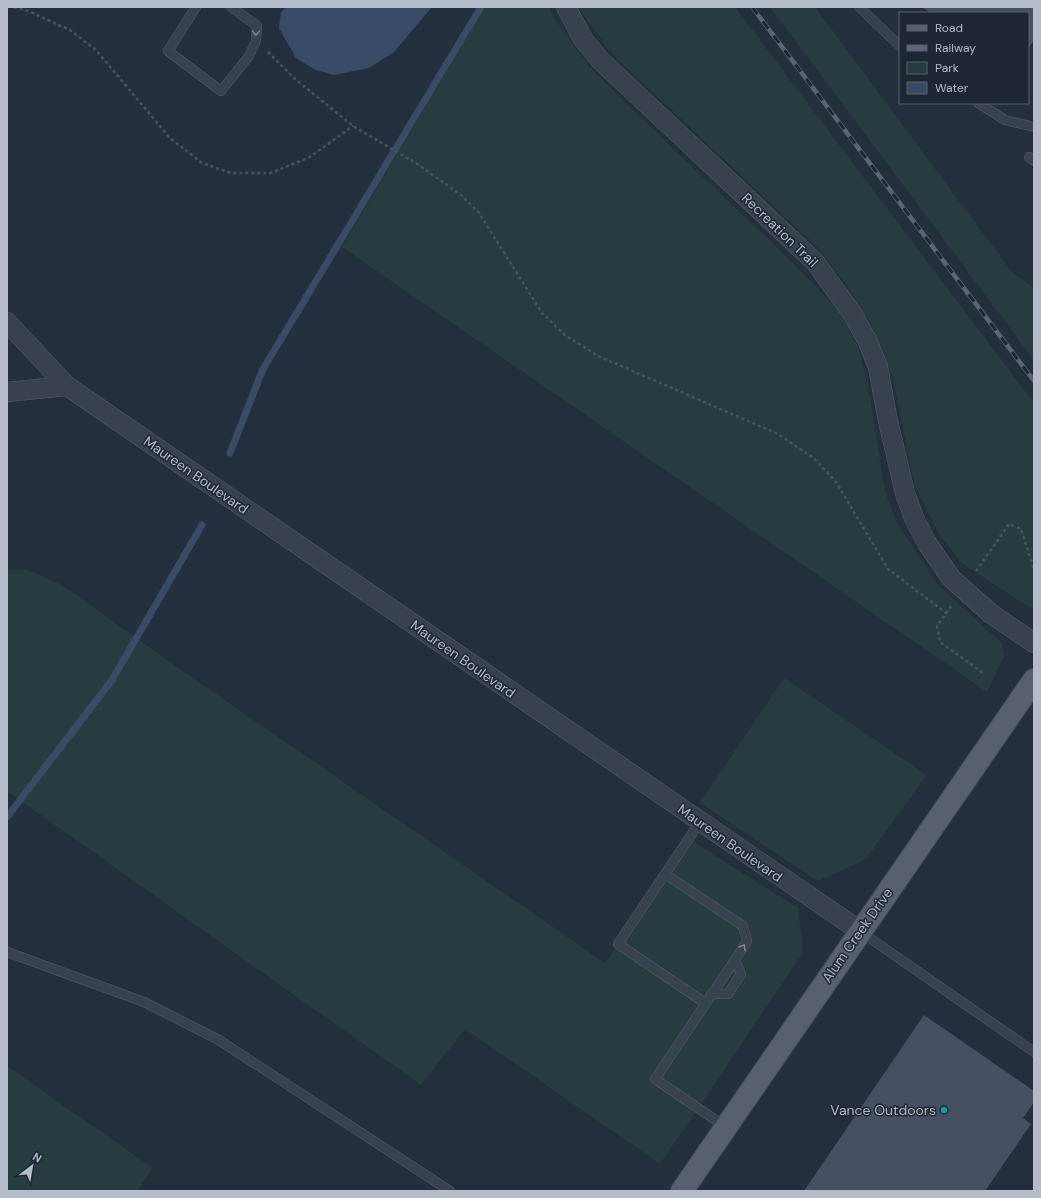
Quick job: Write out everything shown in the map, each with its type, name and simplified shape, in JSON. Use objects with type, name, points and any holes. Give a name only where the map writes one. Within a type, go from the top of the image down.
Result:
[{"type":"main road","name":"Alum Creek Drive","points":[[682,1191],[1034,680]]},
{"type":"street","name":"Recreation Trail","points":[[566,7],[583,39],[600,60],[815,262],[852,313],[878,367],[888,422],[904,493],[914,518],[927,543],[951,578],[990,613],[1034,643]]},
{"type":"street","name":"Maureen Boulevard","points":[[7,322],[67,386],[860,931]]},
{"type":"street","points":[[7,392],[67,386]]},
{"type":"lane","points":[[196,7],[168,51],[221,91],[249,56],[256,40],[257,26],[230,7]]},
{"type":"lane","points":[[859,7],[899,45]]},
{"type":"lane","points":[[980,104],[1005,120],[1034,127]]},
{"type":"lane","points":[[700,822],[618,944],[705,1003]]},
{"type":"lane","points":[[665,874],[743,926],[747,941],[655,1079],[726,1127]]},
{"type":"lane","points":[[860,931],[1034,1052]]},
{"type":"lane","points":[[7,952],[144,1002],[219,1040],[450,1191]]},
{"type":"lane","points":[[711,994],[728,994],[741,974],[735,960]]},
{"type":"path","points":[[14,7],[28,11],[70,30],[96,50],[170,138],[202,163],[231,173],[271,173],[310,157],[353,126]]},
{"type":"path","points":[[256,40],[295,79],[353,126],[419,165],[462,195],[479,213],[542,313],[565,335],[598,356],[778,434],[815,458],[836,482],[888,569],[946,613]]},
{"type":"green space","points":[[485,7],[549,7],[553,16],[588,65],[791,261],[838,310],[859,349],[870,397],[885,491],[897,523],[939,586],[1002,643],[1004,656],[987,692],[342,247]]},
{"type":"green space","points":[[578,7],[735,7],[1034,403],[1034,606],[1030,608],[962,563],[940,536],[914,484],[893,379],[870,322],[844,281],[816,246],[611,53]]},
{"type":"green space","points":[[770,7],[815,7],[1011,271],[1034,288],[1034,360]]},
{"type":"green space","points":[[7,570],[28,570],[62,585],[177,667],[605,963],[692,841],[798,908],[803,953],[660,1164],[465,1029],[421,1085],[7,791]]},
{"type":"green space","points":[[784,678],[927,775],[865,860],[818,881],[700,803]]},
{"type":"green space","points":[[7,1066],[153,1168],[137,1191],[7,1191]]},
{"type":"water","points":[[287,7],[432,7],[394,52],[369,68],[334,75],[316,70],[296,58],[279,28],[281,12]]},
{"type":"building","points":[[922,7],[1034,7],[1034,40],[1029,48],[1029,12],[930,12]]},
{"type":"building","name":"Vance Outdoors","points":[[924,1015],[1034,1091],[1034,1102],[1023,1118],[1031,1124],[985,1191],[804,1191]]},
{"type":"waterway","points":[[230,453],[263,369],[481,7]]},
{"type":"waterway","points":[[7,817],[112,680],[202,525]]},
{"type":"railway","points":[[752,7],[1034,381]]},
{"type":"place","name":"Vance Outdoors","points":[[944,1110]]}]
